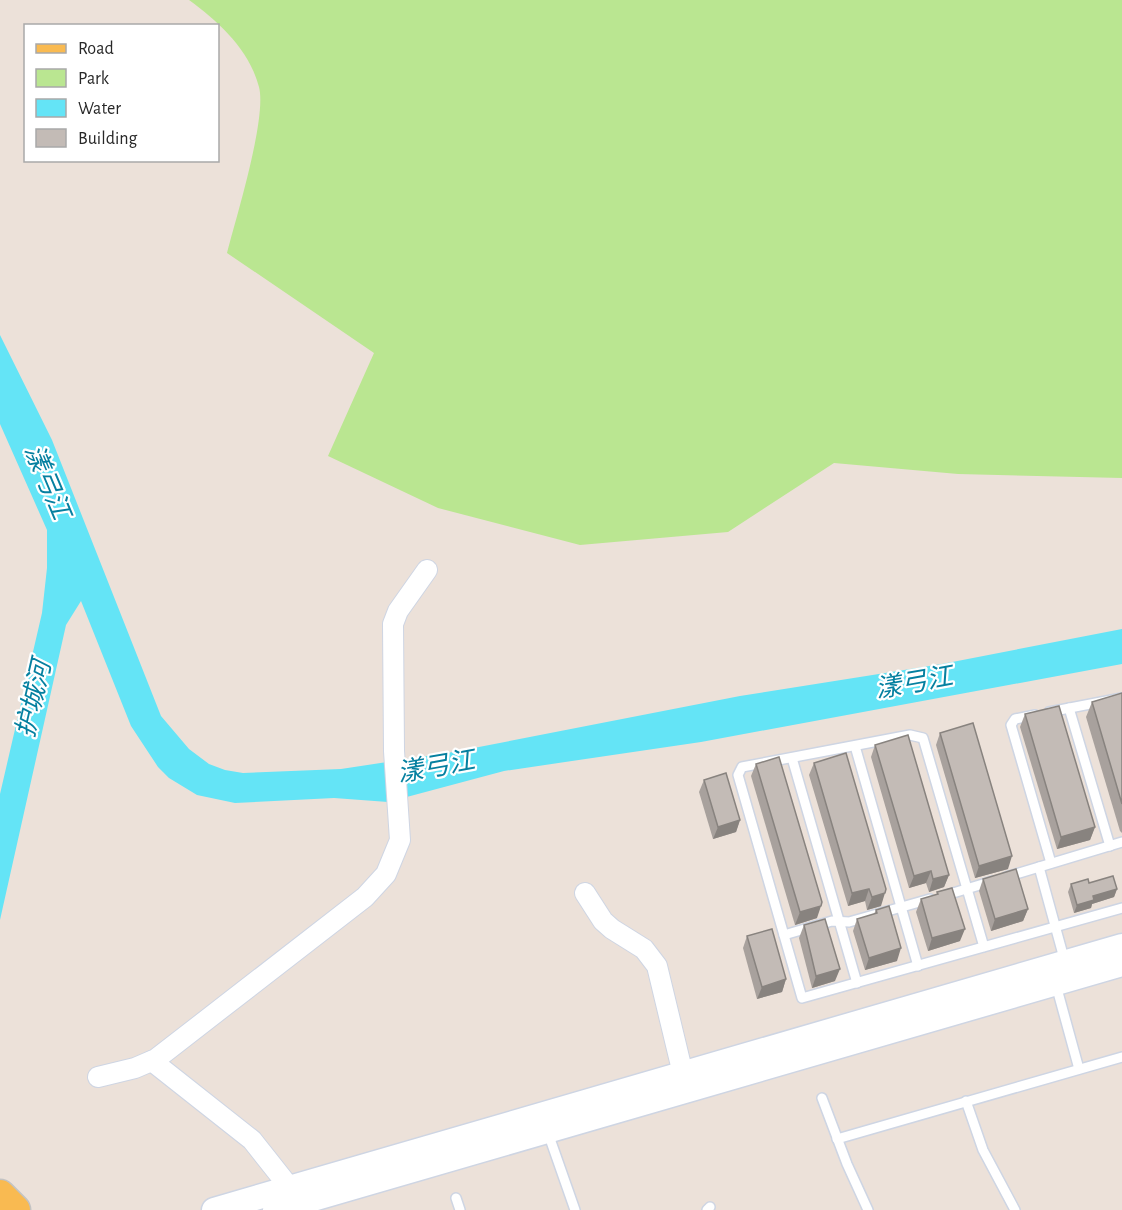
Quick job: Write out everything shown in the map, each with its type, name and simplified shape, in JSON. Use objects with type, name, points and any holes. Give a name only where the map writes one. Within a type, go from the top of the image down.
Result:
[{"type":"main road","points":[[0,1195],[15,1210]]},
{"type":"street","points":[[98,1077],[152,1061],[259,982],[376,886],[393,860],[400,840],[394,751],[393,624],[398,611],[427,570]]},
{"type":"street","points":[[585,893],[603,921],[644,949],[657,966],[682,1074]]},
{"type":"street","points":[[275,1210],[548,1131],[1060,972],[1122,946]]},
{"type":"street","points":[[214,1210],[682,1074],[1060,972],[1122,964]]},
{"type":"street","points":[[152,1061],[252,1140],[290,1188]]},
{"type":"lane","points":[[1051,863],[1011,725],[1015,719],[1122,698]]},
{"type":"lane","points":[[1069,708],[1110,846]]},
{"type":"lane","points":[[984,947],[923,738],[910,735],[742,767],[738,775],[802,998],[918,966],[1122,908]]},
{"type":"lane","points":[[855,746],[918,966]]},
{"type":"lane","points":[[792,758],[857,983]]},
{"type":"lane","points":[[784,935],[839,921],[849,922],[1122,842]]},
{"type":"lane","points":[[1039,867],[1055,927],[1060,972],[1079,1069]]},
{"type":"lane","points":[[837,1138],[1122,1057]]},
{"type":"lane","points":[[822,1098],[868,1210]]},
{"type":"lane","points":[[966,1101],[983,1150],[1015,1210]]},
{"type":"lane","points":[[548,1131],[575,1210]]},
{"type":"lane","points":[[456,1197],[460,1210]]},
{"type":"green space","points":[[189,0],[1122,0],[1122,478],[958,474],[834,463],[728,532],[580,545],[438,508],[328,456],[374,353],[227,253],[255,144],[259,121],[259,87],[248,60],[222,27]]},
{"type":"water","points":[[0,335],[52,440],[161,716],[189,749],[209,764],[225,770],[243,773],[341,769],[453,752],[740,696],[942,664],[1122,629],[1122,664],[701,742],[504,771],[388,802],[334,798],[235,803],[197,795],[169,778],[158,767],[131,726],[81,601],[66,625],[0,920],[0,794],[42,613],[47,568],[47,530],[0,424]]},
{"type":"building","points":[[1122,693],[1122,804],[1092,702]]},
{"type":"building","points":[[1059,706],[1095,827],[1061,837],[1025,714]]},
{"type":"building","points":[[973,723],[1012,856],[979,866],[940,733]]},
{"type":"building","points":[[908,735],[949,875],[933,879],[931,871],[914,876],[875,745]]},
{"type":"building","points":[[846,753],[886,889],[885,893],[872,897],[869,889],[852,893],[814,763]]},
{"type":"building","points":[[779,757],[822,902],[821,906],[800,912],[756,764]]},
{"type":"building","points":[[726,773],[740,820],[718,827],[704,780]]},
{"type":"building","points":[[1016,869],[1028,909],[995,919],[983,879]]},
{"type":"building","points":[[1113,876],[1117,889],[1093,896],[1094,900],[1077,905],[1071,884],[1088,879],[1089,883]]},
{"type":"building","points":[[952,888],[965,929],[932,938],[921,899]]},
{"type":"building","points":[[889,906],[901,948],[869,958],[857,919],[877,913],[876,910]]},
{"type":"building","points":[[825,919],[840,969],[816,976],[804,925]]},
{"type":"building","points":[[772,929],[786,979],[762,987],[747,936]]},
{"type":"water label","name":"漾弓江","points":[[47,482]]},
{"type":"water label","name":"漾弓江","points":[[914,683]]},
{"type":"water label","name":"护城河","points":[[34,699]]},
{"type":"water label","name":"漾弓江","points":[[436,767]]}]
